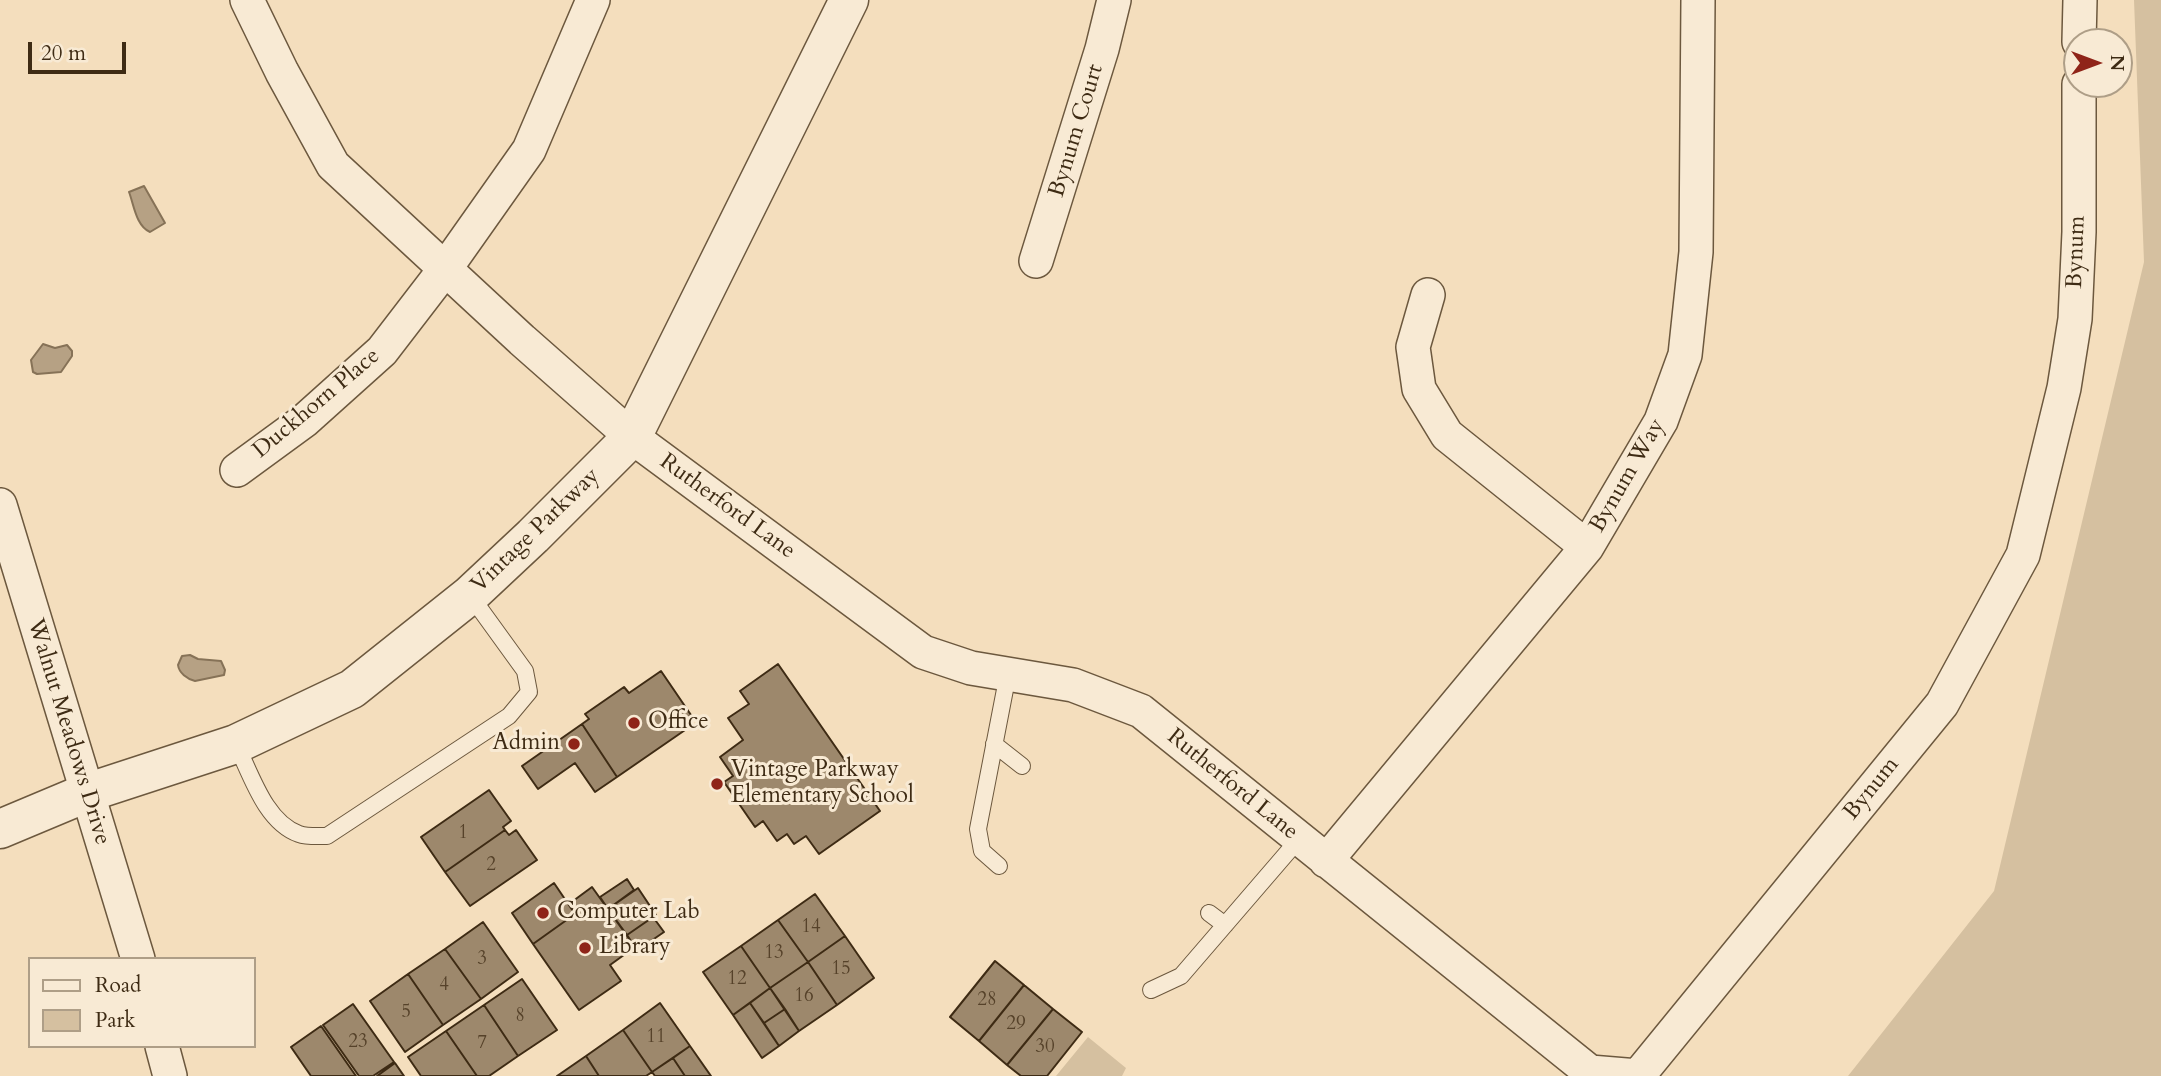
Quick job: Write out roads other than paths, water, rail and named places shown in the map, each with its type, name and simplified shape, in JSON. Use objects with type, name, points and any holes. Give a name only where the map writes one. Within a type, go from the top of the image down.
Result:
[{"type":"street","name":"Rutherford Lane","points":[[247,0],[282,72],[334,165],[444,269],[632,437],[923,652],[971,668],[1073,685],[1141,712],[1326,861]]},
{"type":"street","name":"Duckhorn Place","points":[[237,470],[304,421],[382,351],[529,150],[593,0]]},
{"type":"street","name":"Vintage Parkway","points":[[0,829],[86,793],[236,744],[352,689],[470,595],[533,536],[632,437],[849,0]]},
{"type":"street","name":"Bynum Court","points":[[1036,261],[1102,49],[1114,0]]},
{"type":"street","name":"Bynum Way","points":[[1326,861],[1587,548],[1661,421],[1685,355],[1696,251],[1698,0]]},
{"type":"street","points":[[2079,28],[2080,0]]},
{"type":"street","name":"Bynum","points":[[1326,861],[1590,1072],[1638,1076],[1942,704],[2023,555],[2064,388],[2075,319],[2079,232],[2079,98]]},
{"type":"street","points":[[1428,295],[1413,347],[1419,389],[1447,435],[1587,548]]},
{"type":"street","name":"Walnut Meadows Drive","points":[[0,505],[137,957]]},
{"type":"street","points":[[163,1048],[170,1076]]},
{"type":"lane","points":[[236,744],[255,785],[276,820],[300,834],[327,836],[509,716],[529,692],[525,671],[470,595]]},
{"type":"lane","points":[[999,866],[982,851],[978,829],[1008,674]]},
{"type":"lane","points":[[993,744],[1022,766]]},
{"type":"lane","points":[[1151,990],[1181,976],[1299,839]]},
{"type":"lane","points":[[1209,913],[1225,925]]},
{"type":"place","name":"Office","points":[[634,723]]},
{"type":"place","name":"Admin","points":[[574,744]]},
{"type":"place","name":"Vintage Parkway Elementary School","points":[[717,784]]},
{"type":"place","name":"Computer Lab","points":[[543,913]]},
{"type":"place","name":"Library","points":[[585,948]]}]
